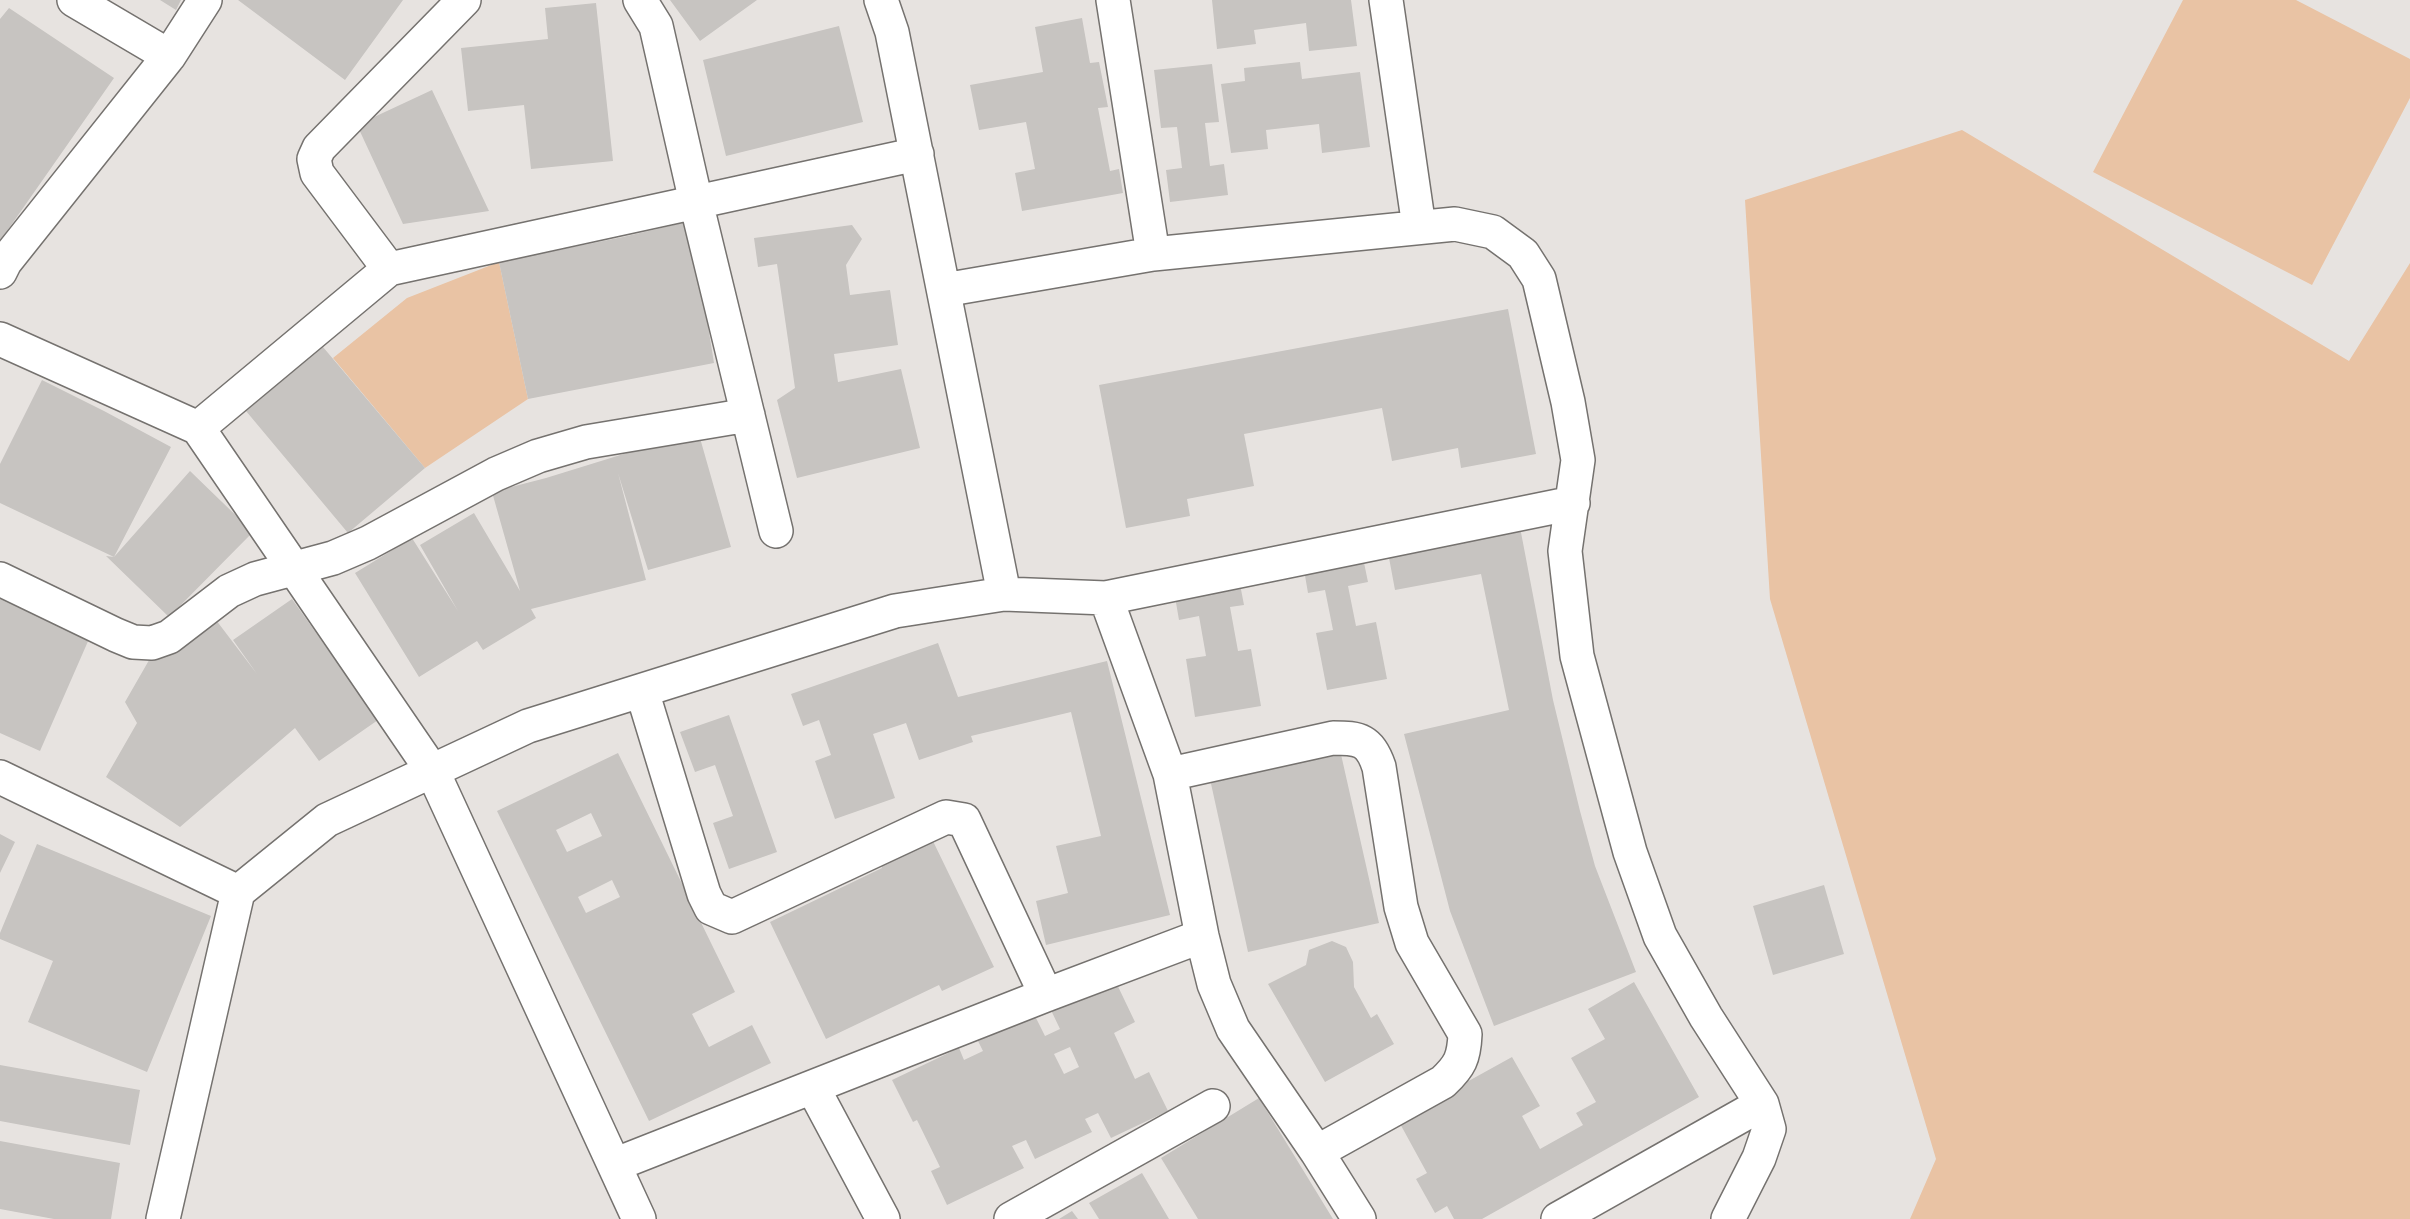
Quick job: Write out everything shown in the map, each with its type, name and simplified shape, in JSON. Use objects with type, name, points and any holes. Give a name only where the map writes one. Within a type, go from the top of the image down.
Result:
[{"type":"street","points":[[74,0],[169,56]]},
{"type":"street","points":[[0,272],[5,262],[169,56],[205,0]]},
{"type":"street","points":[[389,269],[317,173],[314,159],[319,148],[464,0]]},
{"type":"street","points":[[640,0],[656,26],[776,531]]},
{"type":"street","points":[[881,0],[892,32],[1004,594]]},
{"type":"street","points":[[1113,0],[1153,254]]},
{"type":"street","points":[[1386,0],[1419,227]]},
{"type":"street","points":[[198,428],[389,269],[917,154]]},
{"type":"street","points":[[944,290],[1153,254],[1455,224],[1493,231],[1523,254],[1539,279],[1568,402],[1578,460],[1566,550],[1577,656],[1629,852],[1660,936],[1706,1017],[1762,1104],[1769,1129],[1759,1158],[1728,1219]]},
{"type":"street","points":[[0,339],[198,428],[433,772],[639,1219]]},
{"type":"street","points":[[0,579],[116,635],[134,642],[152,643],[169,637],[229,591],[255,579],[333,558],[368,543],[496,474],[538,456],[586,442],[748,415]]},
{"type":"street","points":[[163,1219],[238,892],[327,820],[528,726],[895,611],[1004,594],[1106,598],[1573,503]]},
{"type":"street","points":[[1106,598],[1170,774],[1202,936],[1214,984],[1233,1029],[1317,1152],[1359,1219]]},
{"type":"street","points":[[642,691],[704,894],[711,908],[732,916],[946,817],[964,820],[1046,995]]},
{"type":"street","points":[[1170,774],[1333,738],[1350,738],[1366,743],[1374,753],[1379,767],[1401,907],[1412,943],[1465,1034],[1464,1050],[1457,1068],[1443,1082],[1317,1152]]},
{"type":"street","points":[[0,777],[238,892]]},
{"type":"street","points":[[614,1165],[1202,936]]},
{"type":"street","points":[[813,1088],[883,1219]]},
{"type":"street","points":[[1558,1219],[1762,1104]]},
{"type":"street","points":[[1011,1219],[1213,1106]]},
{"type":"shaded area","points":[[2183,0],[2296,0],[2410,59],[2410,98],[2312,285],[2093,172]]},
{"type":"shaded area","points":[[1962,130],[2349,361],[2410,263],[2410,1219],[1910,1219],[1936,1159],[1770,599],[1745,200]]},
{"type":"shaded area","points":[[499,262],[528,399],[425,468],[333,358],[407,298]]},
{"type":"building","points":[[160,0],[181,0],[176,10]]},
{"type":"building","points":[[238,0],[403,0],[345,80]]},
{"type":"building","points":[[670,0],[757,0],[700,41]]},
{"type":"building","points":[[1212,0],[1351,0],[1357,46],[1309,51],[1306,23],[1254,30],[1256,44],[1217,49]]},
{"type":"building","points":[[596,3],[613,161],[531,169],[524,105],[468,111],[461,48],[548,39],[545,8]]},
{"type":"building","points":[[9,8],[114,78],[0,241],[0,19]]},
{"type":"building","points":[[1082,18],[1090,63],[1099,62],[1108,107],[1098,108],[1110,171],[1119,169],[1123,193],[1022,211],[1015,173],[1035,169],[1026,122],[979,130],[970,85],[1043,72],[1035,27]]},
{"type":"building","points":[[839,26],[863,122],[726,156],[703,60]]},
{"type":"building","points":[[1300,62],[1302,79],[1360,72],[1370,147],[1322,153],[1319,124],[1266,130],[1268,149],[1231,153],[1221,84],[1245,81],[1244,68]]},
{"type":"building","points":[[1212,64],[1219,122],[1205,123],[1210,166],[1224,164],[1228,195],[1170,202],[1166,170],[1182,168],[1177,127],[1161,128],[1154,70]]},
{"type":"building","points":[[432,90],[489,211],[403,224],[357,125]]},
{"type":"building","points":[[691,221],[714,363],[528,399],[499,262]]},
{"type":"building","points":[[852,225],[862,239],[846,265],[850,295],[890,290],[898,345],[834,354],[838,382],[901,369],[920,448],[797,478],[777,400],[795,388],[777,264],[758,267],[754,238]]},
{"type":"building","points":[[1508,309],[1536,454],[1461,468],[1458,448],[1392,461],[1382,408],[1244,434],[1254,486],[1187,499],[1190,516],[1126,528],[1099,385]]},
{"type":"building","points":[[323,347],[425,468],[348,533],[246,411]]},
{"type":"building","points":[[42,380],[171,447],[114,557],[0,503],[0,464]]},
{"type":"building","points":[[698,431],[731,547],[648,570],[618,473],[646,580],[531,609],[536,618],[483,650],[477,641],[419,677],[355,573],[412,538],[458,611],[420,545],[474,513],[520,591],[492,492],[546,478]]},
{"type":"building","points":[[190,471],[253,532],[169,617],[106,556],[114,557]]},
{"type":"building","points":[[1519,522],[1553,700],[1580,811],[1595,866],[1636,972],[1494,1026],[1450,911],[1404,734],[1509,710],[1481,574],[1395,590],[1387,547]]},
{"type":"building","points":[[1362,553],[1368,582],[1348,586],[1356,626],[1376,622],[1387,679],[1327,690],[1316,633],[1333,630],[1325,590],[1308,593],[1303,564]]},
{"type":"building","points":[[1239,579],[1244,605],[1230,607],[1238,651],[1251,649],[1261,706],[1195,717],[1186,659],[1206,656],[1199,616],[1179,620],[1174,591]]},
{"type":"building","points":[[0,597],[89,639],[40,751],[0,733]]},
{"type":"building","points":[[292,599],[378,720],[319,761],[295,728],[180,827],[106,777],[137,723],[125,702],[152,655],[213,616],[257,674],[233,640]]},
{"type":"building","points":[[938,643],[958,697],[1107,661],[1170,915],[1046,945],[1036,901],[1068,893],[1056,846],[1101,836],[1071,712],[971,736],[973,742],[919,760],[906,723],[873,734],[895,798],[835,819],[815,761],[831,755],[819,720],[803,726],[791,694]]},
{"type":"building","points":[[729,715],[777,852],[729,869],[713,823],[733,816],[715,765],[695,772],[680,732]]},
{"type":"building","points":[[1338,741],[1379,923],[1248,952],[1208,770]]},
{"type":"building","points":[[618,753],[735,992],[692,1014],[709,1047],[752,1025],[771,1063],[649,1121],[497,811]],"holes":[[[591,813],[602,836],[567,852],[556,830]],[[612,880],[620,897],[586,913],[578,897]]]},
{"type":"building","points":[[0,834],[15,842],[0,873]]},
{"type":"building","points":[[931,837],[994,967],[942,991],[939,985],[826,1039],[770,922],[882,868],[879,861]]},
{"type":"building","points":[[37,844],[211,916],[147,1072],[28,1022],[53,961],[0,939],[0,933]]},
{"type":"building","points":[[1824,885],[1844,954],[1773,975],[1753,906]]},
{"type":"building","points":[[1332,941],[1346,947],[1353,962],[1354,987],[1371,1018],[1377,1014],[1394,1044],[1325,1082],[1268,984],[1306,965],[1309,950]]},
{"type":"building","points":[[1113,976],[1135,1022],[1114,1033],[1135,1079],[1149,1072],[1168,1111],[1111,1138],[1098,1113],[1085,1119],[1092,1132],[1035,1159],[1026,1140],[1012,1146],[1024,1168],[947,1205],[931,1171],[940,1167],[917,1120],[913,1122],[892,1080],[959,1048],[964,1060],[983,1051],[978,1041],[1034,1014],[1045,1036],[1060,1029],[1049,1006]],"holes":[[[1070,1047],[1079,1067],[1064,1074],[1054,1054]]]},
{"type":"building","points":[[1634,982],[1699,1097],[1482,1219],[1454,1219],[1447,1206],[1435,1213],[1416,1179],[1427,1173],[1398,1120],[1512,1057],[1540,1106],[1522,1116],[1540,1149],[1583,1125],[1576,1113],[1596,1102],[1571,1058],[1605,1039],[1588,1009]]},
{"type":"building","points":[[0,1065],[140,1090],[130,1145],[0,1121]]},
{"type":"building","points":[[1259,1098],[1333,1219],[1198,1219],[1161,1158]]},
{"type":"building","points":[[0,1141],[120,1163],[111,1219],[54,1219],[0,1209]]},
{"type":"building","points":[[1142,1173],[1169,1219],[1099,1219],[1089,1203]]},
{"type":"building","points":[[1072,1211],[1078,1219],[1059,1219]]}]
